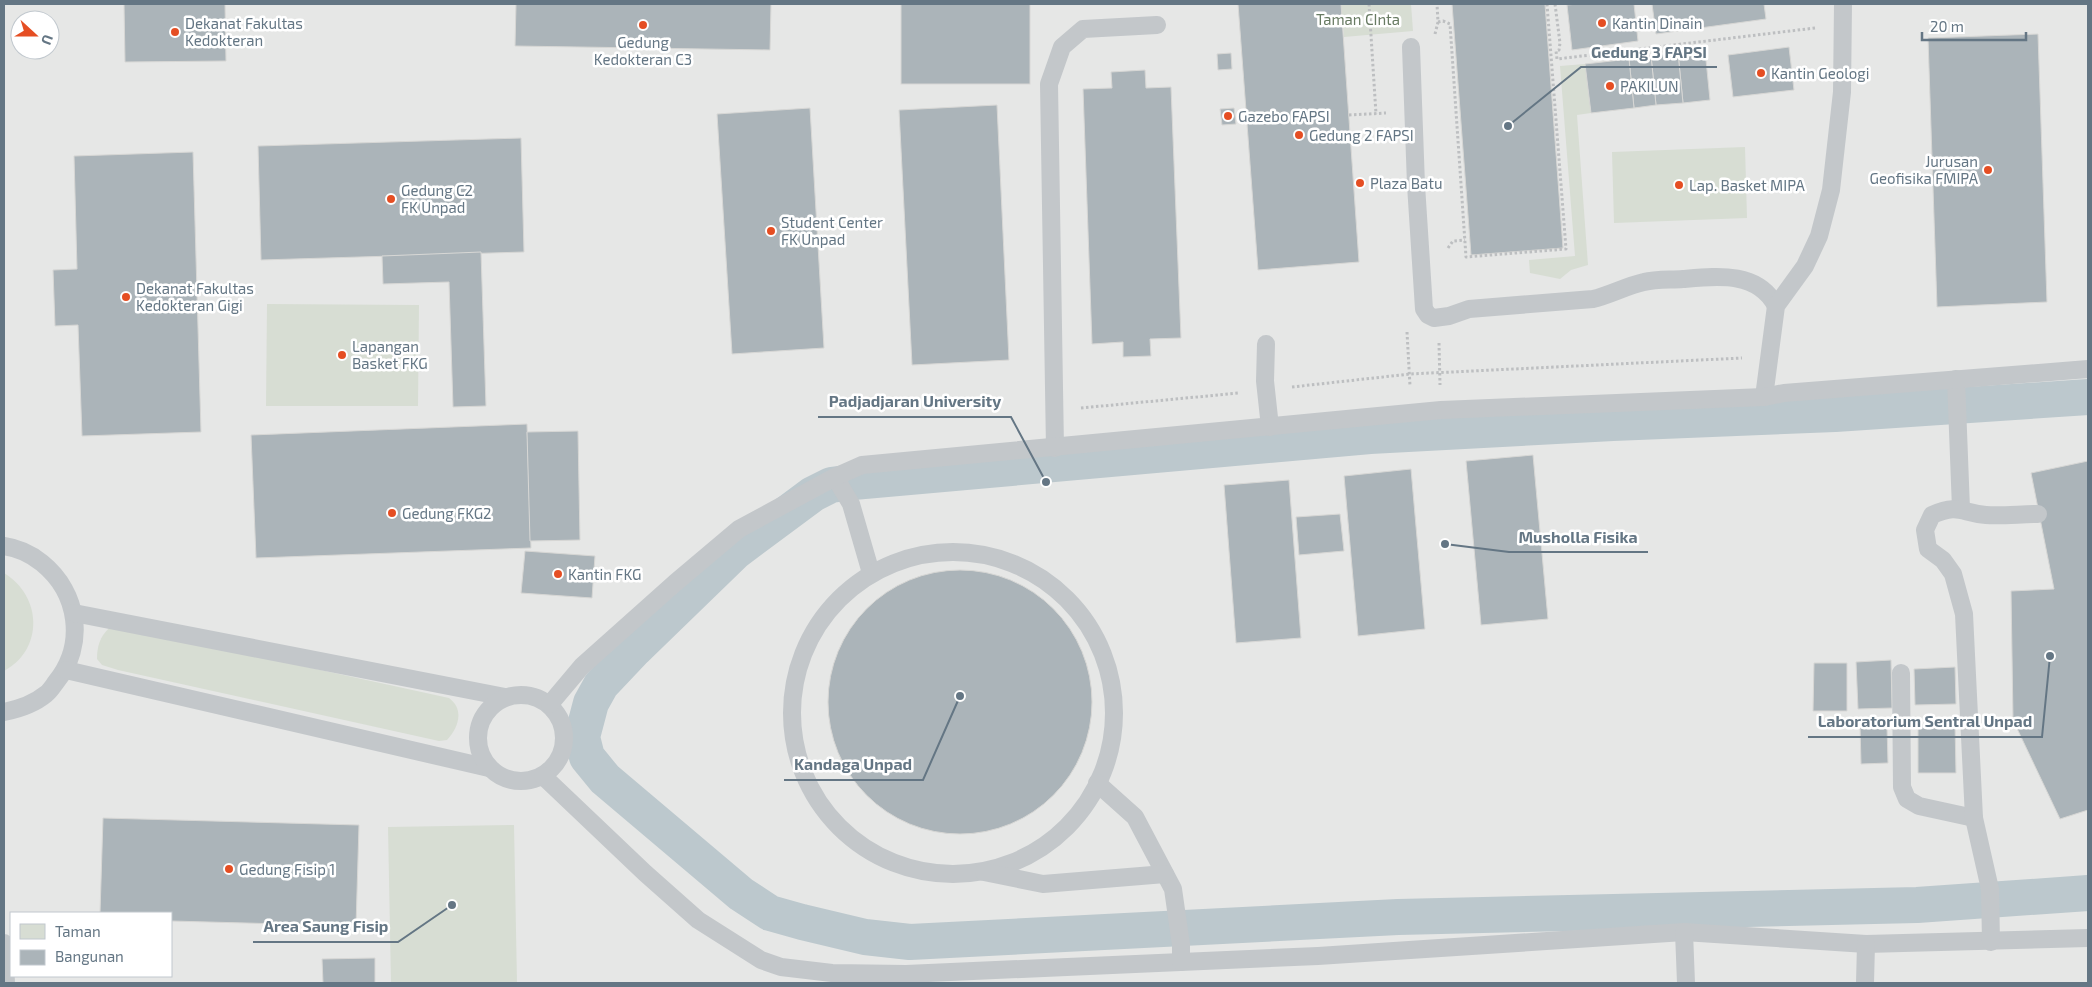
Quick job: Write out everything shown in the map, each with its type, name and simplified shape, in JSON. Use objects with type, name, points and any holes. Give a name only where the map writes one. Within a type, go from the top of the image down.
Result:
[{"type":"lane","points":[[1764,397],[1776,306],[1805,266],[1819,236],[1826,210],[1834,166],[1842,92],[1843,4]]},
{"type":"lane","points":[[1844,25],[1856,4]]},
{"type":"lane","points":[[1055,448],[1049,84],[1062,46],[1083,29],[1157,25]]},
{"type":"lane","points":[[1411,47],[1416,185],[1424,309],[1428,315],[1434,318],[1477,308],[1592,299],[1609,296],[1644,282],[1711,277],[1735,279],[1755,284],[1771,296],[1776,306]]},
{"type":"lane","points":[[1266,344],[1266,391],[1270,427]]},
{"type":"lane","points":[[550,704],[582,666],[739,529],[835,477],[862,466],[1441,410],[1764,397],[1784,393],[2088,369]]},
{"type":"lane","points":[[1956,379],[1962,509]]},
{"type":"lane","points":[[835,477],[851,504],[871,573]]},
{"type":"lane","points":[[1991,942],[1990,889],[1974,818],[1964,614],[1953,574],[1943,560],[1928,549],[1925,530],[1932,515],[1947,509],[1962,509],[1985,515],[2038,514]]},
{"type":"lane","points":[[4,546],[12,547],[34,556],[52,571],[66,590],[74,613],[74,642],[66,670],[46,694],[20,709],[4,712]]},
{"type":"lane","points":[[984,872],[1019,861],[1052,841],[1079,814],[1097,783],[1108,737],[1114,692],[1102,648],[1078,609],[1044,578],[1003,558],[959,550],[914,556],[871,573],[836,601],[810,639],[795,681],[792,726],[802,771],[824,810],[855,842],[895,864],[938,874],[984,872],[1043,884],[1169,882]]},
{"type":"lane","points":[[66,670],[489,768],[505,779],[524,782],[543,776],[558,762],[565,742],[562,721],[550,704],[528,694],[505,697],[74,613]]},
{"type":"lane","points":[[1901,673],[1902,787],[1907,799],[1919,806],[1974,818]]},
{"type":"lane","points":[[489,768],[480,754],[478,737],[481,720],[491,706],[505,697]]},
{"type":"lane","points":[[543,776],[645,873],[698,920],[761,960],[781,967],[832,973],[906,974],[1181,954],[1318,956],[1684,932],[1866,944],[2088,938]]},
{"type":"lane","points":[[1097,783],[1135,818],[1169,882],[1181,954]]},
{"type":"lane","points":[[1684,932],[1686,983]]},
{"type":"lane","points":[[4,943],[6,983]]},
{"type":"lane","points":[[1865,983],[1866,944]]},
{"type":"path","points":[[1369,4],[1376,114]]},
{"type":"path","points":[[1438,22],[1443,21],[1450,24],[1466,257],[1566,249],[1547,4]]},
{"type":"path","points":[[1555,4],[1560,43],[1559,50],[1556,51],[1557,59],[1844,25]]},
{"type":"path","points":[[1349,115],[1394,112]]},
{"type":"path","points":[[1449,256],[1448,248],[1453,241],[1465,240]]},
{"type":"path","points":[[1439,352],[1440,372]]},
{"type":"path","points":[[1055,411],[1266,391],[1368,377],[1770,356]]},
{"type":"shaded area","points":[[4,4],[2088,4],[2088,983],[4,983]]},
{"type":"green space","name":"Taman CInta","points":[[1341,4],[1411,4],[1413,31],[1344,37]]},
{"type":"green space","points":[[1585,64],[1591,113],[1577,115],[1588,265],[1571,270],[1560,279],[1530,273],[1529,260],[1575,256],[1560,66]]},
{"type":"green space","name":"Lap. Basket MIPA","points":[[1745,147],[1747,218],[1614,223],[1612,152]]},
{"type":"green space","name":"Lapangan Basket FKG","points":[[267,304],[419,305],[418,406],[266,406]]},
{"type":"green space","points":[[4,573],[17,583],[26,595],[31,608],[33,622],[32,636],[26,650],[17,661],[4,671]]},
{"type":"green space","points":[[109,628],[127,628],[449,698],[457,708],[457,725],[447,740],[439,741],[118,670],[102,665],[97,659],[100,642]]},
{"type":"green space","points":[[514,825],[517,983],[391,983],[388,827]]},
{"type":"building","name":"Dekanat Fakultas Kedokteran","points":[[124,4],[225,4],[226,61],[125,62]]},
{"type":"building","name":"Gedung Kedokteran C3","points":[[516,4],[771,4],[770,50],[515,46]]},
{"type":"building","points":[[901,4],[1030,4],[1030,84],[901,84]]},
{"type":"building","name":"Gedung 2 FAPSI","points":[[1238,4],[1341,4],[1359,262],[1258,270]]},
{"type":"building","points":[[1452,4],[1545,4],[1563,248],[1471,255]]},
{"type":"building","name":"Kantin Dinain","points":[[1634,4],[1638,41],[1572,50],[1567,5]]},
{"type":"building","points":[[1652,4],[1764,4],[1766,19],[1656,34]]},
{"type":"building","name":"Jurusan Geofisika FMIPA","points":[[2038,34],[2047,302],[1937,307],[1928,38]]},
{"type":"building","name":"Kantin Geologi","points":[[1789,47],[1794,90],[1733,97],[1728,55]]},
{"type":"building","points":[[1705,50],[1710,100],[1683,103],[1678,53]]},
{"type":"building","name":"Gazebo FAPSI","points":[[1231,53],[1232,69],[1218,70],[1217,54]]},
{"type":"building","points":[[1678,53],[1683,103],[1656,105],[1651,56]]},
{"type":"building","points":[[1651,56],[1656,105],[1634,108],[1629,59]]},
{"type":"building","name":"PAKILUN","points":[[1629,59],[1634,108],[1591,113],[1585,64]]},
{"type":"building","points":[[1145,70],[1146,88],[1171,87],[1181,338],[1150,339],[1151,356],[1123,357],[1123,342],[1092,344],[1083,89],[1112,88],[1111,72]]},
{"type":"building","points":[[997,105],[1009,360],[912,365],[899,110]]},
{"type":"building","name":"Student Center FK Unpad","points":[[810,108],[824,348],[732,354],[717,114]]},
{"type":"building","name":"Gazebo FAPSI","points":[[1234,108],[1236,124],[1222,125],[1220,109]]},
{"type":"building","name":"Gedung C2 FK Unpad","points":[[521,138],[524,252],[261,260],[258,146]]},
{"type":"building","name":"Dekanat Fakultas Kedokteran Gigi","points":[[193,152],[201,432],[82,436],[78,325],[55,326],[53,270],[77,269],[74,156]]},
{"type":"building","points":[[481,252],[486,406],[453,407],[449,282],[383,284],[382,256]]},
{"type":"building","name":"Gedung FKG2","points":[[527,424],[531,548],[256,558],[251,435]]},
{"type":"building","points":[[578,431],[580,540],[530,541],[527,432]]},
{"type":"building","points":[[1533,455],[1548,619],[1481,625],[1466,461]]},
{"type":"building","points":[[2088,461],[2088,810],[2060,819],[2013,720],[2011,591],[2054,589],[2031,473]]},
{"type":"building","points":[[1411,469],[1425,629],[1358,636],[1344,476]]},
{"type":"building","points":[[1289,480],[1301,638],[1236,643],[1224,485]]},
{"type":"building","points":[[1340,514],[1344,551],[1299,555],[1296,517]]},
{"type":"building","name":"Kantin FKG","points":[[525,551],[595,556],[592,598],[521,593]]},
{"type":"building","points":[[960,570],[986,572],[1022,585],[1044,600],[1062,618],[1082,651],[1090,676],[1092,702],[1090,728],[1077,764],[1062,786],[1044,804],[1011,824],[986,832],[960,834],[934,832],[898,819],[876,804],[858,786],[838,753],[830,728],[828,702],[830,676],[843,640],[858,618],[876,600],[909,580],[934,572]]},
{"type":"building","points":[[1891,660],[1892,708],[1858,709],[1856,662]]},
{"type":"building","points":[[1814,663],[1847,663],[1847,711],[1813,711]]},
{"type":"building","points":[[1955,667],[1956,704],[1915,705],[1914,669]]},
{"type":"building","points":[[1955,723],[1956,773],[1918,773],[1918,724]]},
{"type":"building","points":[[1860,726],[1887,726],[1888,763],[1861,764]]},
{"type":"building","name":"Gedung Fisip 1","points":[[103,818],[359,825],[356,926],[172,921],[172,912],[100,912]]},
{"type":"building","points":[[375,958],[375,983],[323,983],[322,959]]},
{"type":"waterway","points":[[2088,397],[1835,414],[1613,423],[1370,436],[831,485],[813,494],[735,552],[635,649],[601,685],[591,703],[582,737],[587,757],[605,779],[741,894],[770,913],[865,937],[910,942],[1398,917],[1917,905],[2088,893]]},
{"type":"place","name":"Kantin Dinain","points":[[1602,23]]},
{"type":"place","name":"Gedung Kedokteran C3","points":[[643,25]]},
{"type":"place","name":"Dekanat Fakultas Kedokteran","points":[[175,32]]},
{"type":"place","name":"Kantin Geologi","points":[[1761,73]]},
{"type":"place","name":"PAKILUN","points":[[1610,86]]},
{"type":"place","name":"Gazebo FAPSI","points":[[1228,116]]},
{"type":"place","name":"Gedung 3 FAPSI","points":[[1508,126]]},
{"type":"place","name":"Gedung 2 FAPSI","points":[[1299,135]]},
{"type":"place","name":"Jurusan Geofisika FMIPA","points":[[1988,170]]},
{"type":"place","name":"Plaza Batu","points":[[1360,183]]},
{"type":"place","name":"Lap. Basket MIPA","points":[[1679,185]]},
{"type":"place","name":"Gedung C2 FK Unpad","points":[[391,199]]},
{"type":"place","name":"Student Center FK Unpad","points":[[771,231]]},
{"type":"place","name":"Dekanat Fakultas Kedokteran Gigi","points":[[126,297]]},
{"type":"place","name":"Lapangan Basket FKG","points":[[342,355]]},
{"type":"place","name":"Padjadjaran University","points":[[1046,482]]},
{"type":"place","name":"Gedung FKG2","points":[[392,513]]},
{"type":"place","name":"Musholla Fisika","points":[[1445,544]]},
{"type":"place","name":"Kantin FKG","points":[[558,574]]},
{"type":"place","name":"Laboratorium Sentral Unpad","points":[[2050,656]]},
{"type":"place","name":"Kandaga Unpad","points":[[960,696]]},
{"type":"place","name":"Gedung Fisip 1","points":[[229,869]]},
{"type":"place","name":"Area Saung Fisip","points":[[452,905]]}]
